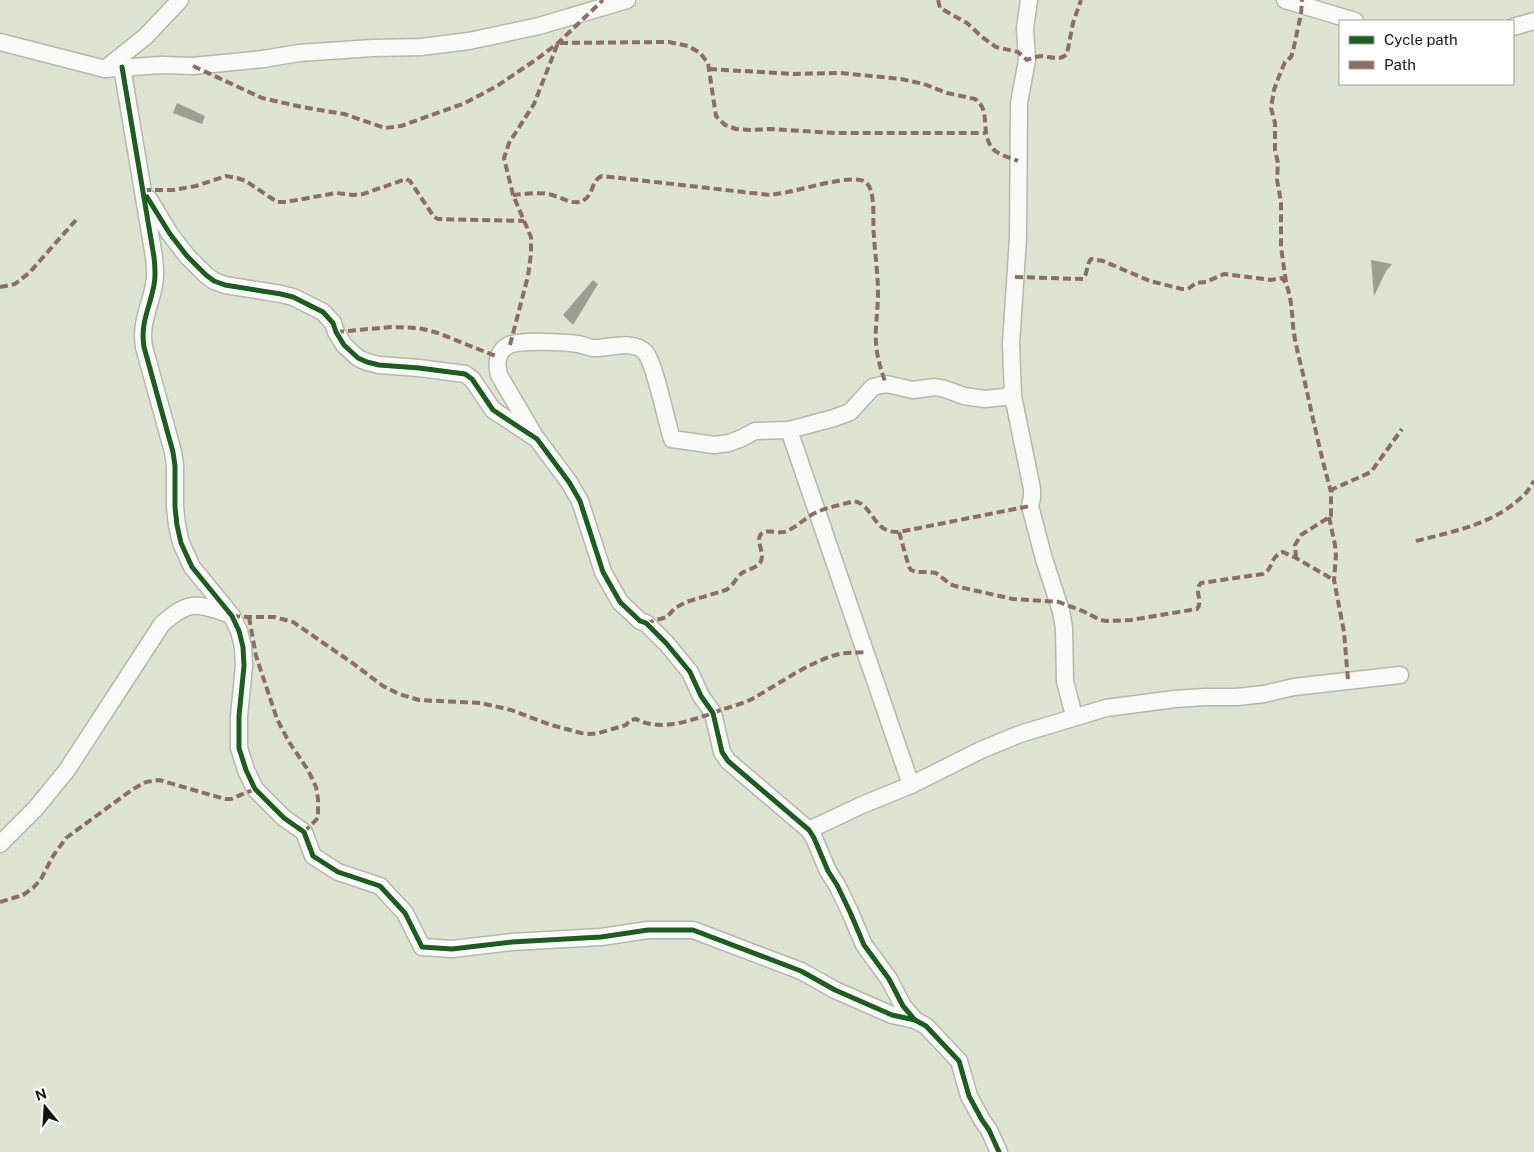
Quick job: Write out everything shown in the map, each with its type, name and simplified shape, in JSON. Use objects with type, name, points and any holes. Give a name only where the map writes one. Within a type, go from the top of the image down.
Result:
[{"type":"street","points":[[104,69],[146,36],[180,0]]},
{"type":"street","points":[[0,42],[104,69],[194,66],[263,59],[299,53],[373,48],[421,48],[469,42],[540,26],[627,0]]},
{"type":"street","points":[[1029,0],[1024,28],[1027,60],[1018,104],[1018,238],[1011,344],[1013,396],[1032,489],[1030,506],[1044,559],[1061,611],[1064,628],[1065,681],[1074,716]]},
{"type":"street","points":[[1285,0],[1352,20]]},
{"type":"street","points":[[1514,28],[1534,21]]},
{"type":"street","points":[[122,67],[152,238],[155,271],[154,284],[142,335],[173,452],[176,525],[181,543],[192,567],[232,616],[239,631],[243,647],[244,666],[239,716],[239,748],[255,790],[284,818],[304,832],[313,856],[338,872],[380,886],[405,913],[422,947],[452,949],[512,942],[601,937],[648,930],[692,930],[801,971],[835,990],[892,1015],[916,1020]]},
{"type":"street","points":[[144,190],[170,234],[187,256],[214,281],[226,285],[287,296],[323,312],[333,323],[344,345],[358,358],[367,362],[379,365],[465,374],[472,378],[493,410],[537,439]]},
{"type":"street","points":[[999,1152],[970,1096],[959,1062],[926,1026],[916,1020],[902,1006],[889,979],[864,945],[850,912],[809,830],[728,761],[722,752],[713,713],[701,696],[690,672],[646,623],[640,621],[620,602],[604,572],[580,501],[569,482],[537,439],[499,375],[497,367],[498,357],[510,345],[523,343],[578,344],[594,348],[618,344],[640,348],[646,354],[653,370],[672,439],[714,445],[729,443],[755,431],[789,430],[834,418],[850,412],[873,387],[886,384],[913,390],[935,387],[964,396],[985,399],[1013,396]]},
{"type":"street","points":[[789,430],[911,785]]},
{"type":"street","points":[[0,844],[36,808],[67,770],[162,624],[176,612],[187,606],[207,606],[232,616]]},
{"type":"street","points":[[809,830],[911,785],[981,750],[1020,734],[1074,716],[1106,708],[1147,702],[1204,697],[1237,697],[1400,674]]},
{"type":"building","points":[[177,103],[205,116],[202,124],[173,113]]},
{"type":"building","points":[[1371,260],[1392,264],[1386,271],[1374,296]]},
{"type":"building","points":[[593,280],[598,284],[573,325],[563,315]]},
{"type":"marked path","points":[[193,66],[262,98],[344,114],[385,128],[401,126],[465,103],[497,86],[558,43],[603,0]]},
{"type":"marked path","points":[[938,0],[940,8],[967,23],[996,47],[1018,52],[1027,60],[1041,56],[1059,58],[1067,54],[1073,23],[1081,0]]},
{"type":"marked path","points":[[1286,282],[1281,247],[1281,202],[1277,180],[1278,163],[1275,150],[1275,123],[1271,108],[1278,79],[1285,62],[1291,57],[1293,51],[1302,0]]},
{"type":"marked path","points":[[510,345],[528,276],[531,237],[513,195],[504,158],[509,143],[534,104],[558,43],[669,42],[688,46],[700,53],[708,63],[716,116],[725,125],[736,129],[836,133],[985,133]]},
{"type":"marked path","points":[[709,69],[794,74],[841,73],[901,79],[924,84],[947,93],[975,99],[983,109],[987,136],[993,149],[1002,155],[1018,161]]},
{"type":"marked path","points":[[143,190],[173,190],[196,186],[226,176],[246,181],[277,202],[286,202],[336,193],[363,194],[406,179],[410,181],[434,217],[438,219],[524,221]]},
{"type":"marked path","points":[[513,195],[545,194],[580,202],[587,197],[598,178],[602,176],[770,195],[839,181],[864,181],[871,190],[873,206],[878,286],[876,343],[877,354],[886,384]]},
{"type":"marked path","points":[[0,287],[15,284],[29,273],[76,220]]},
{"type":"marked path","points":[[1015,277],[1083,279],[1091,259],[1103,261],[1150,281],[1182,289],[1188,289],[1196,283],[1206,282],[1224,274],[1271,280],[1282,278],[1289,294],[1294,333],[1331,492]]},
{"type":"marked path","points":[[336,332],[391,327],[419,328],[438,333],[498,357]]},
{"type":"marked path","points":[[1296,558],[1295,545],[1301,535],[1331,516],[1331,492],[1333,489],[1371,472],[1402,429]]},
{"type":"marked path","points":[[1416,541],[1460,530],[1501,513],[1526,492],[1534,481]]},
{"type":"marked path","points":[[646,623],[667,617],[675,608],[686,602],[726,590],[742,573],[760,563],[762,554],[759,537],[761,534],[764,532],[787,531],[813,514],[826,509],[854,501],[864,506],[882,527],[890,531],[899,532],[1030,506]]},
{"type":"marked path","points":[[1329,517],[1335,545],[1334,580],[1344,632],[1348,680]]},
{"type":"marked path","points":[[899,532],[911,570],[936,573],[955,586],[1013,599],[1059,602],[1100,620],[1107,621],[1131,620],[1197,609],[1199,606],[1198,589],[1201,583],[1263,574],[1269,569],[1273,560],[1283,552],[1334,580]]},
{"type":"marked path","points":[[232,616],[274,617],[293,622],[383,686],[399,694],[419,700],[481,703],[511,710],[551,725],[590,734],[626,725],[630,720],[636,719],[657,725],[690,720],[750,700],[816,662],[842,653],[866,652]]},
{"type":"marked path","points":[[249,617],[256,656],[277,719],[289,742],[308,770],[316,787],[318,818],[304,832]]},
{"type":"marked path","points":[[0,902],[23,895],[33,888],[41,879],[53,856],[66,838],[133,789],[146,782],[159,780],[225,799],[231,799],[255,789]]},
{"type":"cycle path","points":[[122,67],[155,264],[155,282],[143,330],[144,347],[173,452],[175,507],[181,543],[192,567],[232,616],[239,631],[243,647],[244,666],[239,716],[239,748],[255,789],[284,818],[304,832],[313,856],[338,872],[380,886],[405,913],[422,947],[452,949],[512,942],[601,937],[648,930],[693,930],[801,971],[835,990],[892,1015],[915,1020]]},
{"type":"cycle path","points":[[147,197],[170,234],[187,256],[214,281],[225,285],[293,297],[323,312],[333,323],[344,345],[358,358],[367,362],[379,365],[465,374],[472,379],[493,410],[537,439],[569,482],[580,501],[603,572],[620,602],[640,621],[646,623],[666,643],[690,672],[701,696],[713,713],[722,752],[728,761],[809,830],[850,912],[864,945],[889,979],[903,1006],[915,1020],[926,1026],[959,1061],[969,1096],[989,1130],[999,1152]]}]
